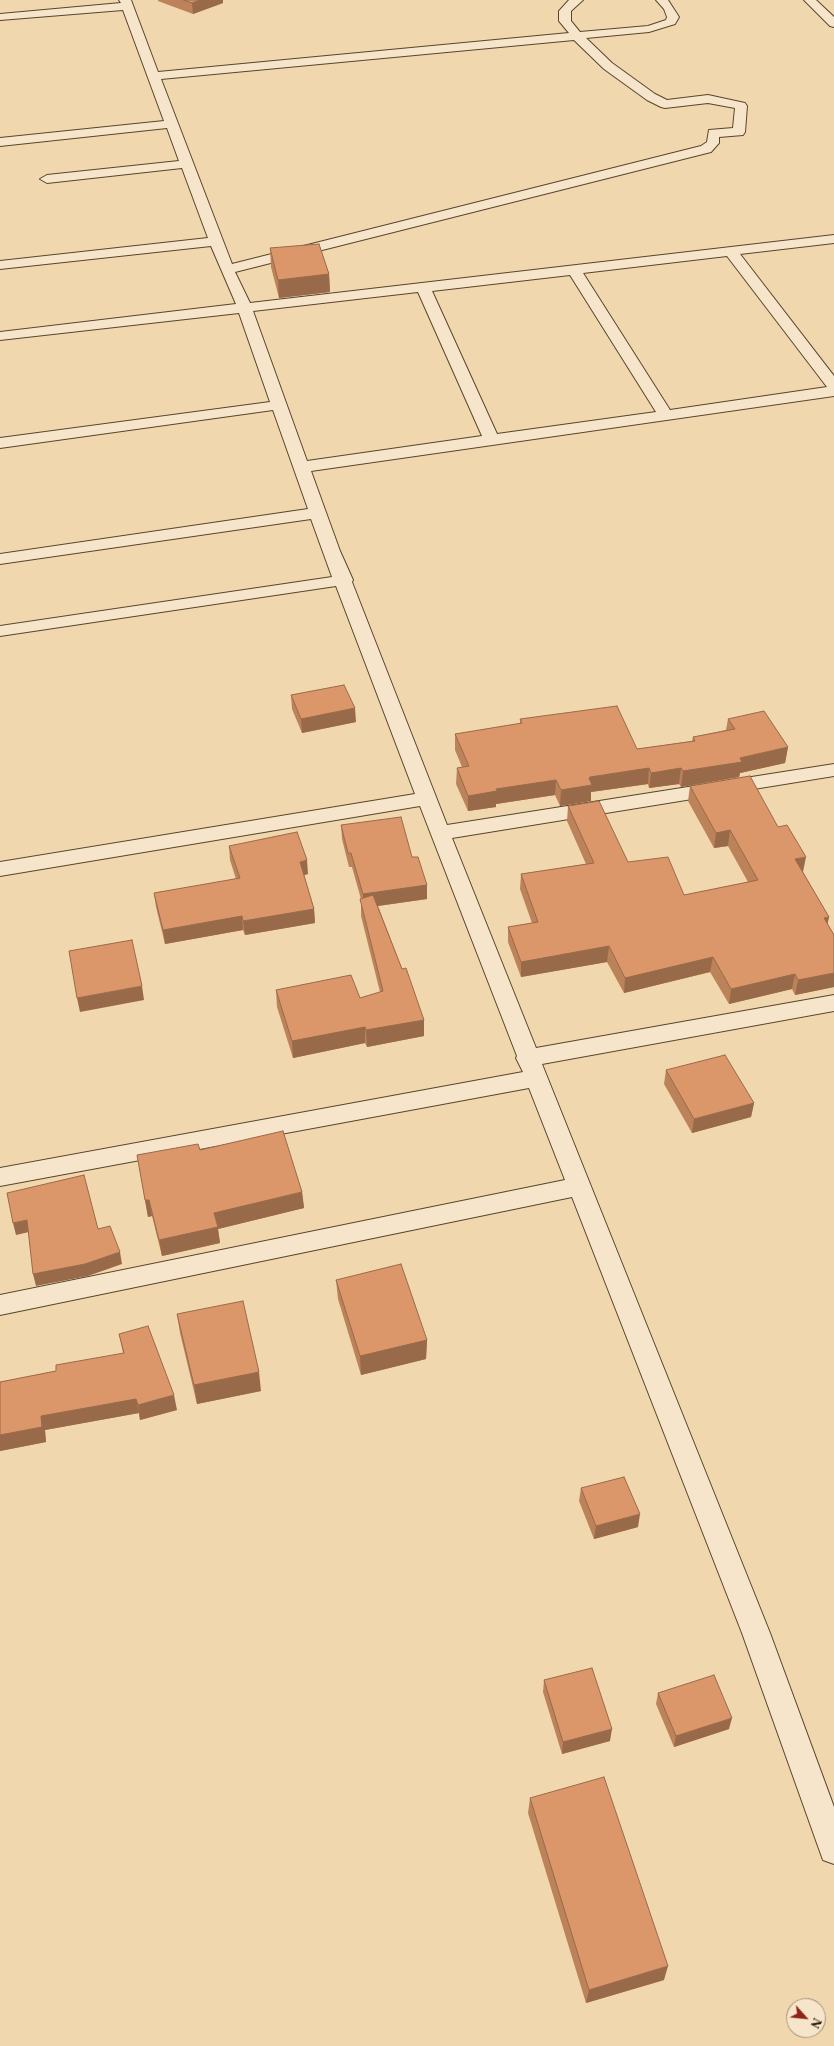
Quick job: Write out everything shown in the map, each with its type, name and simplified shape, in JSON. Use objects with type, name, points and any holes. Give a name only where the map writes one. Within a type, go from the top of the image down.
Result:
[{"type":"street","points":[[227,270],[706,149],[713,143],[713,133],[739,132],[741,106],[708,99],[665,104],[651,97],[621,77],[577,36],[565,20],[565,11],[577,0]]},
{"type":"street","points":[[154,76],[577,36],[662,26],[671,22],[673,17],[669,8],[662,0]]},
{"type":"street","points":[[810,0],[834,24]]},
{"type":"street","points":[[0,17],[126,3],[227,270],[244,308],[318,513],[440,833],[531,1068],[580,1186],[756,1633],[834,1849]]},
{"type":"street","points":[[0,142],[172,124]]},
{"type":"street","points":[[47,178],[186,164]]},
{"type":"street","points":[[0,336],[424,288],[834,239]]},
{"type":"street","points":[[0,265],[217,241]]},
{"type":"street","points":[[731,252],[834,386]]},
{"type":"street","points":[[574,270],[666,415]]},
{"type":"street","points":[[424,288],[492,440]]},
{"type":"street","points":[[302,467],[834,391]]},
{"type":"street","points":[[0,443],[279,405]]},
{"type":"street","points":[[0,559],[318,513]]},
{"type":"street","points":[[0,631],[344,580]]},
{"type":"street","points":[[440,833],[834,770]]},
{"type":"street","points":[[0,869],[427,798]]},
{"type":"street","points":[[0,1177],[531,1068],[834,1003]]},
{"type":"street","points":[[0,1305],[580,1186]]},
{"type":"building","points":[[184,0],[200,0],[192,3]]},
{"type":"building","points":[[319,244],[329,274],[278,280],[270,248]]},
{"type":"building","points":[[344,685],[355,708],[301,719],[291,695]]},
{"type":"building","points":[[617,706],[637,749],[695,741],[693,737],[735,729],[728,719],[764,711],[788,747],[740,758],[742,762],[683,771],[681,768],[651,773],[649,768],[590,777],[589,778],[592,785],[561,790],[556,780],[496,789],[497,791],[468,796],[457,768],[469,766],[455,734],[522,723],[520,719]]},
{"type":"building","points":[[750,776],[778,827],[787,825],[806,857],[795,859],[829,917],[824,918],[834,935],[834,973],[798,980],[795,974],[731,989],[713,957],[625,978],[609,946],[521,962],[508,927],[538,922],[521,874],[594,863],[568,806],[599,801],[628,862],[668,857],[684,895],[758,880],[730,830],[716,833],[690,786]]},
{"type":"building","points":[[401,817],[412,857],[418,857],[427,885],[363,894],[351,853],[348,853],[341,825]]},
{"type":"building","points":[[297,832],[307,860],[300,862],[314,909],[243,921],[242,916],[163,930],[154,893],[240,878],[229,846]]},
{"type":"building","points":[[373,895],[402,969],[406,968],[424,1020],[366,1030],[365,1027],[292,1041],[276,990],[351,975],[360,998],[383,991],[360,899]]},
{"type":"building","points":[[132,940],[142,986],[77,998],[69,951]]},
{"type":"building","points":[[725,1055],[754,1103],[694,1119],[666,1070]]},
{"type":"building","points":[[283,1131],[302,1192],[214,1213],[218,1227],[159,1240],[149,1200],[145,1200],[137,1155],[198,1144],[200,1150]]},
{"type":"building","points":[[84,1175],[98,1229],[110,1226],[120,1252],[85,1264],[33,1274],[27,1220],[13,1223],[7,1193]]},
{"type":"building","points":[[401,1264],[427,1340],[360,1356],[336,1280]]},
{"type":"building","points":[[243,1301],[259,1372],[194,1385],[177,1314]]},
{"type":"building","points":[[148,1326],[174,1395],[138,1405],[136,1399],[41,1416],[42,1427],[0,1435],[0,1382],[56,1371],[56,1365],[124,1353],[119,1334]]},
{"type":"building","points":[[624,1477],[640,1514],[596,1526],[581,1488]]},
{"type":"building","points":[[592,1668],[612,1729],[563,1742],[544,1680]]},
{"type":"building","points":[[714,1675],[732,1718],[676,1736],[658,1693]]},
{"type":"building","points":[[604,1777],[668,1966],[589,1990],[530,1798]]}]
